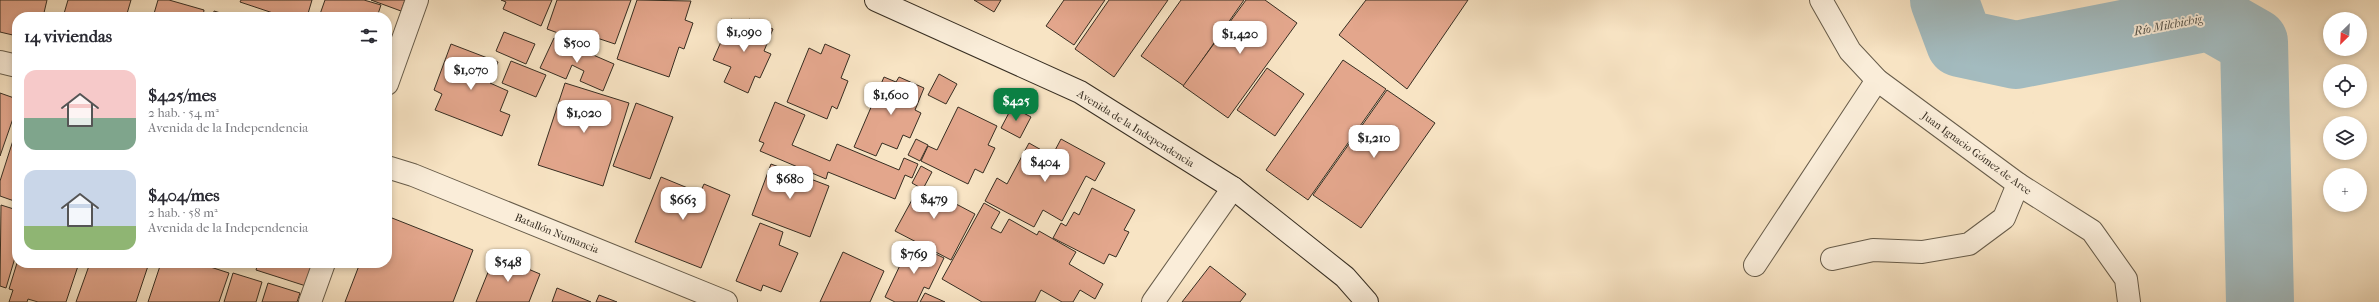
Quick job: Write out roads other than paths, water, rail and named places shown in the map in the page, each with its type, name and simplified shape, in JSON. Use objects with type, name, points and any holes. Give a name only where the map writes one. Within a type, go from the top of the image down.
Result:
[{"type":"street","points":[[392,70],[417,0]]},
{"type":"street","name":"Avenida de la Independencia","points":[[876,0],[1080,92],[1233,188],[1345,277],[1367,302]]},
{"type":"street","name":"Juan Ignacio Gómez de Arce","points":[[1821,0],[1850,51],[1876,80],[2018,184],[2092,231],[2126,279],[2129,302]]},
{"type":"street","points":[[0,62],[12,65]]},
{"type":"street","points":[[1755,265],[1876,80]]},
{"type":"street","name":"Batallón Numancia","points":[[392,169],[413,175],[726,302]]},
{"type":"street","points":[[1832,259],[1873,250],[1922,252],[1969,244],[2004,218],[2018,184]]},
{"type":"street","points":[[1153,302],[1233,188]]},
{"type":"street","points":[[310,302],[322,268]]},
{"type":"waterway","name":"Río Milchichig","points":[[1944,0],[1960,43],[2016,55],[2210,17],[2254,42],[2260,302]]}]
